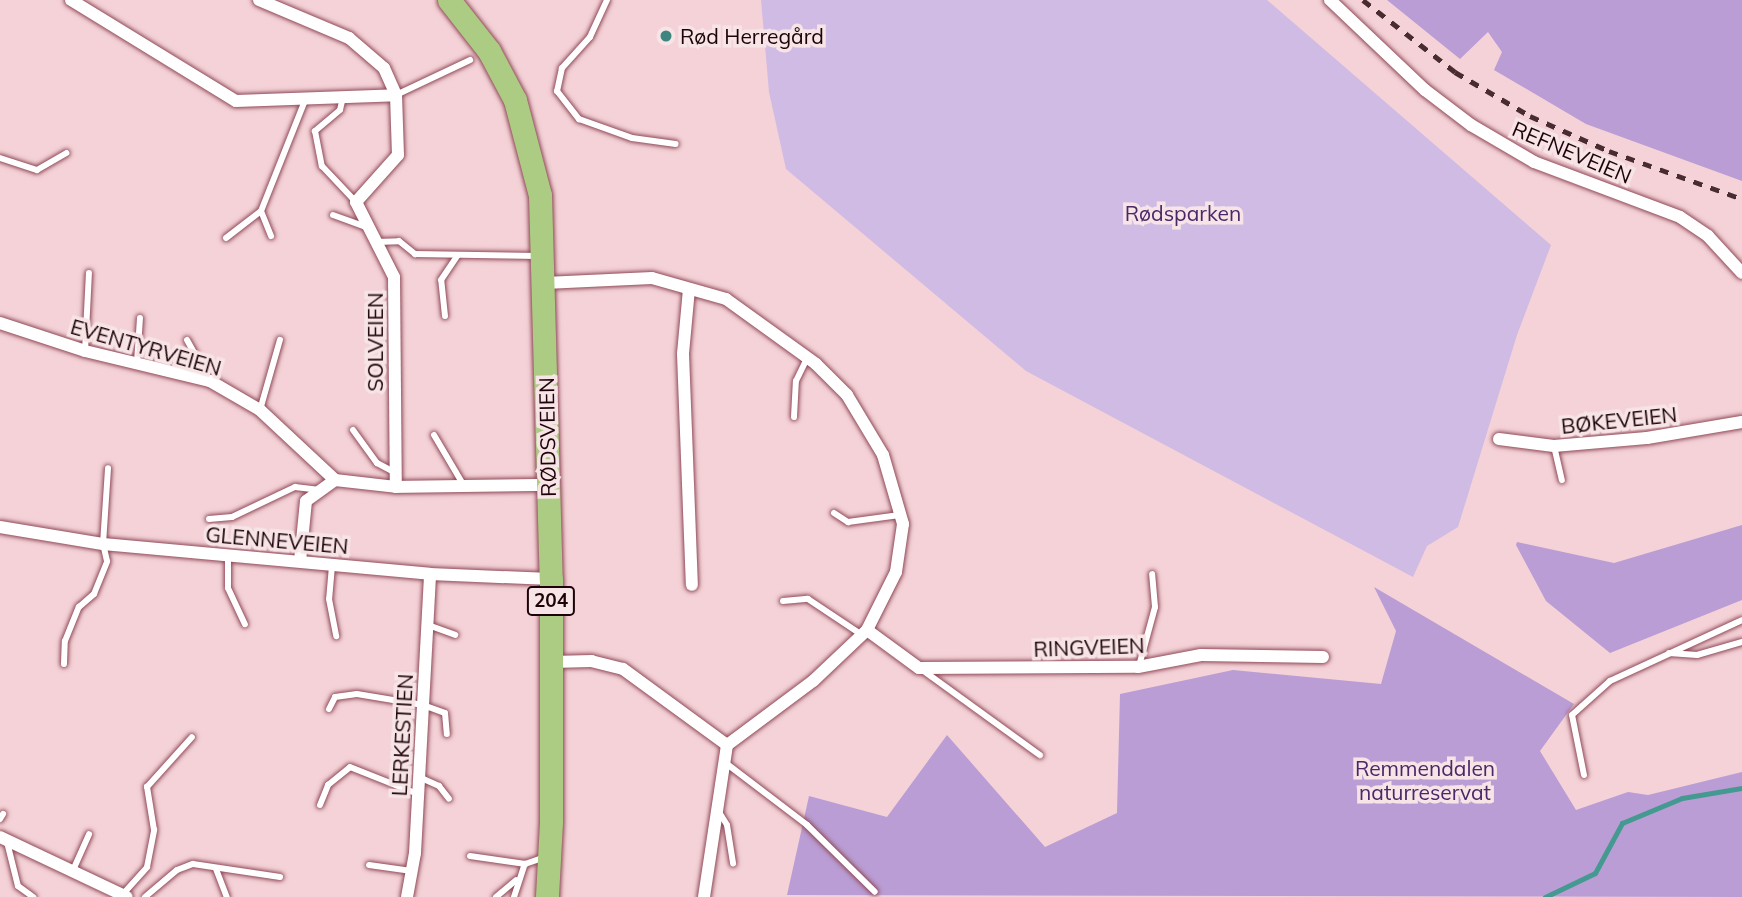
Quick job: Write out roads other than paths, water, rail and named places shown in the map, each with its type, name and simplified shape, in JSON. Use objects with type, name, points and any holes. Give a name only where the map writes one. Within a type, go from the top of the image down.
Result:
[{"type":"highway","name":"RØDSVEIEN","points":[[449,0],[489,51],[515,100],[535,164],[545,283],[551,579],[550,857],[547,897]]},
{"type":"street","points":[[71,0],[236,101],[396,95]]},
{"type":"street","points":[[259,0],[349,38],[384,68],[396,95],[398,155],[356,202]]},
{"type":"street","name":"REFNEVEIEN","points":[[1330,0],[1425,90],[1471,125],[1534,162],[1680,217],[1708,236],[1742,273]]},
{"type":"street","name":"SOLVEIEN","points":[[356,202],[394,277],[396,487]]},
{"type":"street","points":[[545,283],[652,278],[726,299],[807,358],[850,400],[883,455],[902,515],[896,572],[865,633],[813,681],[727,745]]},
{"type":"street","points":[[689,289],[683,378],[692,584]]},
{"type":"street","name":"EVENTYRVEIEN","points":[[0,323],[85,351],[210,381],[260,410],[335,480]]},
{"type":"street","name":"BØKEVEIEN","points":[[1499,439],[1553,446],[1647,438],[1742,422]]},
{"type":"street","points":[[300,561],[306,501],[335,480],[396,487],[548,485]]},
{"type":"street","name":"GLENNEVEIEN","points":[[0,527],[103,544],[430,574],[551,579]]},
{"type":"street","name":"LERKESTIEN","points":[[407,897],[412,871],[418,793],[430,574]]},
{"type":"street","points":[[865,633],[919,668]]},
{"type":"street","name":"RINGVEIEN","points":[[919,668],[1138,667],[1200,655],[1323,657]]},
{"type":"street","points":[[551,662],[592,660],[623,669],[727,745]]},
{"type":"street","points":[[704,897],[716,808],[727,764],[727,745]]},
{"type":"street","points":[[3,839],[74,869],[125,896]]},
{"type":"lane","points":[[607,0],[590,37],[562,68],[557,91],[579,119],[632,138],[676,144]]},
{"type":"lane","points":[[396,95],[470,60]]},
{"type":"lane","points":[[343,97],[340,110],[314,131],[322,166],[356,202]]},
{"type":"lane","points":[[226,238],[261,211],[306,98]]},
{"type":"lane","points":[[0,158],[37,170],[66,153]]},
{"type":"lane","points":[[261,211],[271,236]]},
{"type":"lane","points":[[333,215],[370,228]]},
{"type":"lane","points":[[376,242],[399,241],[415,254],[543,256]]},
{"type":"lane","points":[[445,316],[441,280],[458,255]]},
{"type":"lane","points":[[85,351],[89,273]]},
{"type":"lane","points":[[137,363],[140,318]]},
{"type":"lane","points":[[187,340],[210,381]]},
{"type":"lane","points":[[260,410],[280,340]]},
{"type":"lane","points":[[793,417],[796,381],[807,358]]},
{"type":"lane","points":[[353,430],[377,464],[396,472]]},
{"type":"lane","points":[[434,435],[464,486]]},
{"type":"lane","points":[[1553,446],[1562,480]]},
{"type":"lane","points":[[64,664],[65,640],[79,607],[94,594],[107,561],[103,544],[108,468]]},
{"type":"lane","points":[[209,519],[232,517],[295,487],[320,491]]},
{"type":"lane","points":[[834,513],[848,522],[902,515]]},
{"type":"lane","points":[[228,555],[228,588],[245,624]]},
{"type":"lane","points":[[332,564],[329,598],[336,636]]},
{"type":"lane","points":[[1138,667],[1155,607],[1152,574]]},
{"type":"lane","points":[[783,601],[808,599],[865,633]]},
{"type":"lane","points":[[1584,775],[1572,715],[1610,681],[1742,620]]},
{"type":"lane","points":[[428,625],[455,635]]},
{"type":"lane","points":[[1667,653],[1696,655],[1742,642]]},
{"type":"lane","points":[[919,668],[1040,755]]},
{"type":"lane","points":[[329,709],[335,697],[357,694],[423,705],[445,713],[447,734]]},
{"type":"lane","points":[[125,896],[147,867],[154,830],[147,788],[192,737]]},
{"type":"lane","points":[[727,764],[807,825],[874,892]]},
{"type":"lane","points":[[320,806],[328,785],[350,767],[418,793]]},
{"type":"lane","points":[[419,777],[439,786],[449,799]]},
{"type":"lane","points":[[716,808],[727,825],[733,864]]},
{"type":"lane","points":[[74,869],[89,834]]},
{"type":"lane","points":[[3,839],[18,886],[33,897]]},
{"type":"lane","points":[[470,856],[525,864],[550,857]]},
{"type":"lane","points":[[145,897],[177,870],[194,864],[280,877]]},
{"type":"lane","points":[[496,897],[516,880],[525,864]]},
{"type":"lane","points":[[369,865],[412,871]]},
{"type":"lane","points":[[216,869],[227,897]]},
{"type":"lane","points":[[514,897],[516,880]]},
{"type":"waterway","points":[[1545,897],[1595,873],[1622,823],[1682,798],[1742,788]]},
{"type":"railway","points":[[1363,0],[1455,72],[1530,116],[1609,151],[1742,199]]},
{"type":"place","name":"Rød Herregård","points":[[666,36]]},
{"type":"park label","name":"Rødsparken","points":[[1183,213]]},
{"type":"park label","name":"Remmendalen naturreservat","points":[[1425,780]]}]
